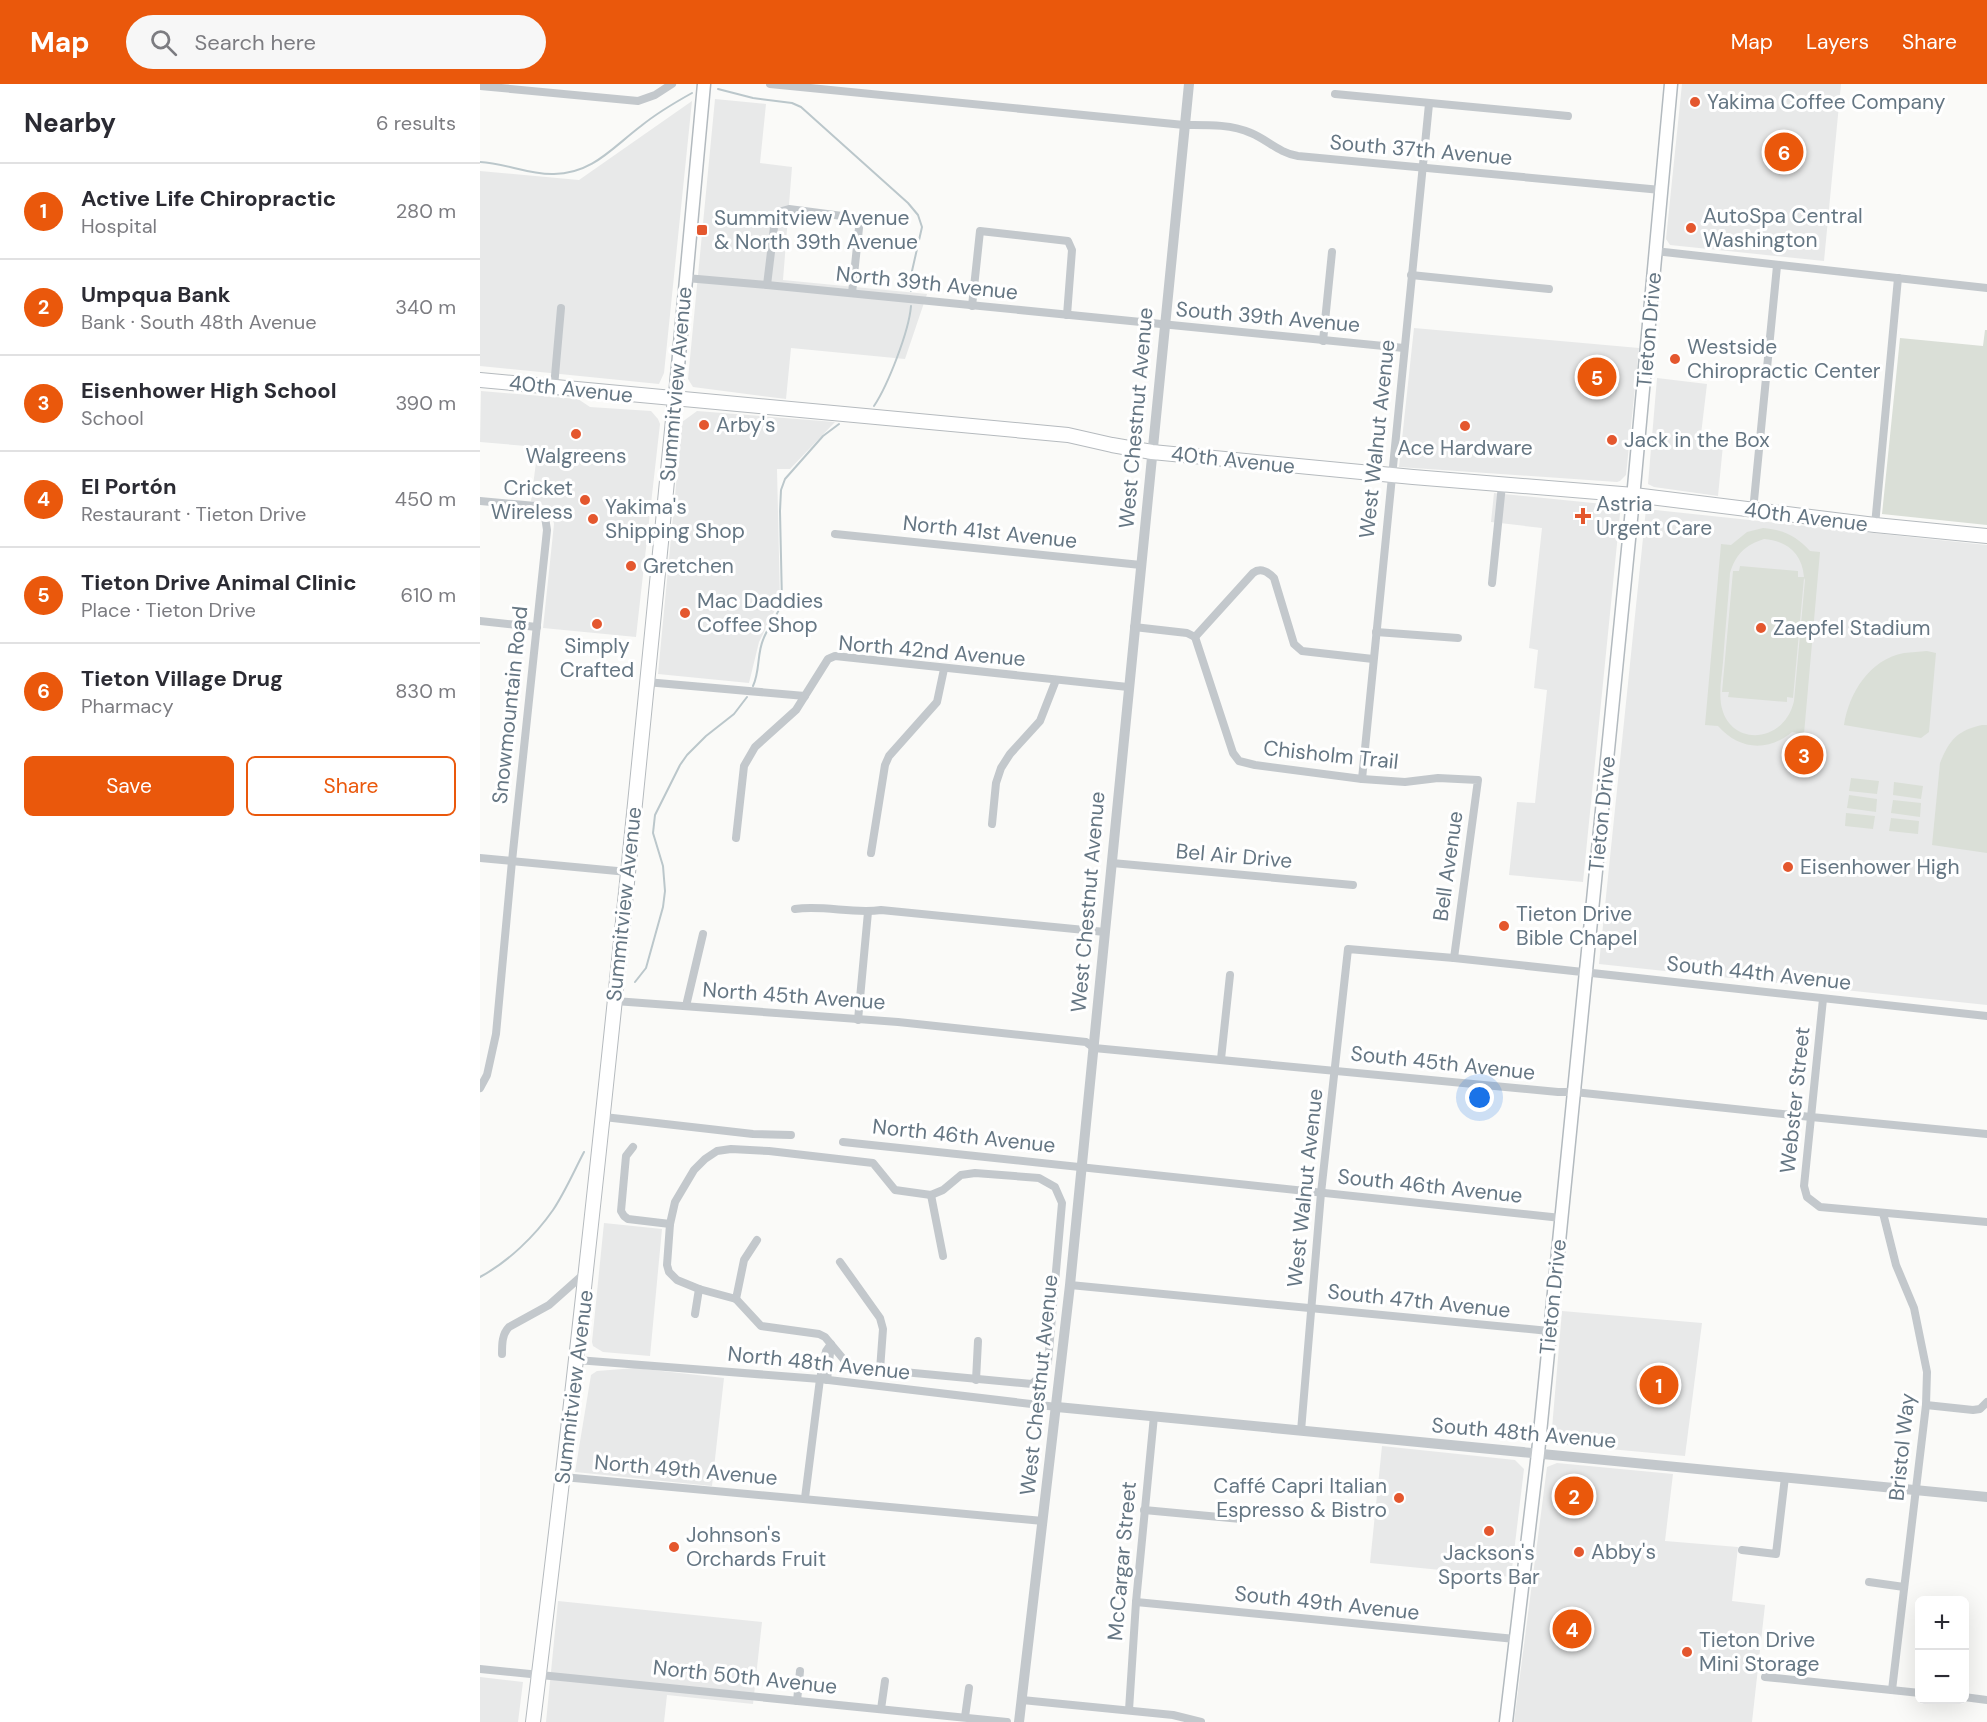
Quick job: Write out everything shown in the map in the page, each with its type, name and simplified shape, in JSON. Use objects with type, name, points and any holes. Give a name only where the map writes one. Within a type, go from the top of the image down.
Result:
[{"type":"main road","name":"Summitview Avenue","points":[[533,1722],[604,1117],[704,84]]},
{"type":"main road","name":"Tieton Drive","points":[[1506,1722],[1538,1453],[1634,495],[1671,84]]},
{"type":"main road","name":"40th Avenue","points":[[480,380],[1068,435],[1112,446],[1152,452],[1634,495],[1753,511],[1987,536]]},
{"type":"street","points":[[480,86],[638,101],[672,84]]},
{"type":"street","name":"South 37th Avenue","points":[[770,84],[1184,125],[1214,126],[1246,131],[1262,138],[1286,154],[1422,169],[1661,190]]},
{"type":"street","name":"West Chestnut Avenue","points":[[1019,1722],[1070,1286],[1189,84]]},
{"type":"street","points":[[1335,94],[1568,116]]},
{"type":"street","name":"West Walnut Avenue","points":[[1362,779],[1429,104]]},
{"type":"street","points":[[767,285],[775,219],[782,211],[789,209],[850,217],[857,221],[859,228],[852,293]]},
{"type":"street","points":[[972,306],[980,231],[1064,239],[1070,244],[1072,250],[1067,315]]},
{"type":"street","points":[[1655,251],[1987,288]]},
{"type":"street","points":[[1323,341],[1332,252]]},
{"type":"street","points":[[1753,511],[1777,266]]},
{"type":"street","points":[[1411,275],[1549,289]]},
{"type":"street","name":"North 39th Avenue","points":[[686,278],[1164,325]]},
{"type":"street","points":[[1875,525],[1898,278]]},
{"type":"street","points":[[554,387],[561,308]]},
{"type":"street","name":"South 39th Avenue","points":[[1164,325],[1404,348]]},
{"type":"street","points":[[1492,583],[1502,485]]},
{"type":"street","name":"Snowmountain Road","points":[[480,501],[536,506],[544,515],[546,523],[496,1034],[487,1075],[480,1088]]},
{"type":"street","name":"North 41st Avenue","points":[[835,534],[1141,565]]},
{"type":"street","points":[[1134,627],[1187,633],[1195,638],[1253,573],[1262,570],[1274,578],[1294,644],[1302,651],[1373,659]]},
{"type":"street","points":[[480,621],[537,627]]},
{"type":"street","points":[[1376,632],[1458,638]]},
{"type":"street","name":"Chisholm Trail","points":[[1195,638],[1233,753],[1239,761],[1362,779],[1405,782],[1438,778],[1478,780]]},
{"type":"street","name":"North 42nd Avenue","points":[[805,696],[828,659],[835,656],[1128,687]]},
{"type":"street","points":[[871,853],[885,765],[889,756],[937,702],[944,669]]},
{"type":"street","points":[[992,824],[996,783],[1001,768],[1010,754],[1040,721],[1056,680]]},
{"type":"street","points":[[646,682],[805,696],[796,710],[755,747],[744,765],[736,838]]},
{"type":"street","name":"Bell Avenue","points":[[1454,958],[1478,780]]},
{"type":"street","points":[[480,858],[628,872]]},
{"type":"street","name":"Bel Air Drive","points":[[1112,862],[1353,885]]},
{"type":"street","points":[[795,909],[812,907],[868,912],[881,910],[1105,932]]},
{"type":"street","points":[[858,1020],[868,912]]},
{"type":"street","name":"North 45th Avenue","points":[[686,1006],[703,934]]},
{"type":"street","name":"West Walnut Avenue","points":[[1301,1431],[1321,1193],[1348,949]]},
{"type":"street","name":"South 44th Avenue","points":[[1348,949],[1454,958],[1987,1016]]},
{"type":"street","points":[[1221,1059],[1230,975]]},
{"type":"street","name":"Webster Street","points":[[1823,999],[1804,1186],[1807,1197],[1812,1203],[1820,1206],[1883,1212]]},
{"type":"street","name":"North 45th Avenue","points":[[615,1001],[898,1022]]},
{"type":"street","name":"South 45th Avenue","points":[[898,1022],[1086,1041],[1094,1048],[1574,1092],[1811,1118],[1987,1134]]},
{"type":"street","points":[[604,1117],[771,1135],[791,1135]]},
{"type":"street","points":[[769,1151],[771,1135]]},
{"type":"street","name":"North 46th Avenue","points":[[843,1142],[1080,1167]]},
{"type":"street","points":[[633,1148],[626,1156],[621,1211],[628,1219],[670,1224]]},
{"type":"street","points":[[730,1149],[769,1151],[873,1163],[895,1190],[931,1195],[943,1190],[962,1175],[975,1173],[1039,1178],[1055,1186],[1062,1203],[1048,1362],[1044,1372],[1032,1384],[847,1365],[825,1336],[761,1326],[736,1299],[699,1289],[677,1280],[669,1272],[670,1224],[675,1202],[694,1170],[717,1151],[730,1149]]},
{"type":"street","name":"South 46th Avenue","points":[[1080,1167],[1561,1218]]},
{"type":"street","points":[[931,1195],[943,1256]]},
{"type":"street","points":[[1883,1212],[1987,1222]]},
{"type":"street","name":"Bristol Way","points":[[1883,1212],[1896,1265],[1914,1308],[1927,1372],[1926,1405],[1892,1690]]},
{"type":"street","points":[[736,1299],[744,1260],[757,1240]]},
{"type":"street","points":[[840,1262],[880,1318],[883,1329],[880,1370]]},
{"type":"street","points":[[502,1354],[505,1330],[549,1305],[587,1270]]},
{"type":"street","name":"South 47th Avenue","points":[[1070,1286],[1549,1331]]},
{"type":"street","points":[[695,1314],[699,1289]]},
{"type":"street","points":[[976,1380],[978,1341]]},
{"type":"street","points":[[805,1498],[831,1344]]},
{"type":"street","name":"North 48th Avenue","points":[[577,1360],[824,1379],[1057,1407]]},
{"type":"street","points":[[1926,1405],[1973,1410],[1980,1409],[1987,1402]]},
{"type":"street","name":"South 48th Avenue","points":[[1057,1407],[1987,1497]]},
{"type":"street","name":"McCargar Street","points":[[1129,1710],[1136,1602],[1154,1416]]},
{"type":"street","name":"North 49th Avenue","points":[[563,1477],[1043,1521]]},
{"type":"street","points":[[1742,1550],[1776,1554],[1785,1478]]},
{"type":"street","points":[[1144,1510],[1241,1519]]},
{"type":"street","points":[[1869,1582],[1904,1587]]},
{"type":"street","name":"South 49th Avenue","points":[[1136,1602],[1515,1639]]},
{"type":"street","name":"North 50th Avenue","points":[[480,1669],[1007,1722]]},
{"type":"street","points":[[797,1701],[800,1671]]},
{"type":"street","points":[[1765,1677],[1915,1692]]},
{"type":"street","points":[[881,1708],[885,1681]]},
{"type":"street","points":[[965,1717],[969,1688]]},
{"type":"street","points":[[1969,1698],[1987,1700]]},
{"type":"street","points":[[1022,1700],[1173,1715],[1201,1722]]},
{"type":"shaded area","points":[[1682,84],[1841,84],[1824,261],[1670,245],[1666,239]]},
{"type":"shaded area","points":[[715,99],[766,104],[760,163],[792,167],[783,280],[927,294],[905,359],[791,348],[786,399],[693,387],[688,379]]},
{"type":"shaded area","points":[[692,101],[664,373],[659,384],[480,366],[480,171],[579,180]]},
{"type":"shaded area","points":[[1414,328],[1639,348],[1626,475],[1617,482],[1399,467]]},
{"type":"shaded area","points":[[1985,330],[1987,330],[1987,525],[1882,514],[1900,338],[1983,346]]},
{"type":"shaded area","points":[[1657,378],[1707,384],[1700,443],[1723,445],[1718,496],[1654,487],[1648,484]]},
{"type":"shaded area","points":[[481,391],[578,399],[590,407],[651,411],[658,419],[660,424],[636,637],[543,628],[554,524],[551,511],[531,501],[538,447],[480,442]]},
{"type":"shaded area","points":[[697,411],[835,422],[790,469],[777,469],[780,600],[759,642],[749,683],[658,674],[682,422]]},
{"type":"shaded area","points":[[1494,493],[1613,505],[1619,509],[1583,882],[1509,875],[1517,802],[1535,803],[1547,690],[1534,688],[1538,650],[1529,648],[1542,528],[1491,522]]},
{"type":"shaded area","points":[[1646,509],[1987,545],[1987,1005],[1599,964]]},
{"type":"shaded area","points":[[1763,528],[1777,530],[1800,541],[1810,551],[1820,552],[1804,734],[1792,732],[1773,743],[1754,746],[1735,740],[1718,726],[1705,725],[1721,544],[1731,545],[1747,532]],"holes":[[[1764,539],[1780,542],[1797,555],[1804,577],[1798,577],[1798,571],[1740,566],[1739,571],[1733,571],[1722,692],[1729,692],[1728,697],[1787,702],[1787,697],[1793,698],[1804,578],[1794,701],[1788,716],[1779,726],[1768,733],[1745,734],[1734,728],[1726,718],[1721,704],[1730,573],[1738,555],[1746,547]]]},
{"type":"shaded area","points":[[1927,651],[1936,653],[1929,732],[1921,738],[1844,725],[1856,690],[1871,670],[1892,657],[1904,653]]},
{"type":"shaded area","points":[[1987,725],[1987,853],[1932,845],[1940,763],[1955,737]]},
{"type":"shaded area","points":[[1851,778],[1879,781],[1877,794],[1849,791]]},
{"type":"shaded area","points":[[1894,782],[1923,786],[1921,799],[1893,795]]},
{"type":"shaded area","points":[[1849,795],[1877,799],[1876,812],[1847,808]]},
{"type":"shaded area","points":[[1893,800],[1921,803],[1920,817],[1891,813]]},
{"type":"shaded area","points":[[1846,813],[1875,816],[1873,829],[1845,826]]},
{"type":"shaded area","points":[[1891,818],[1919,821],[1918,834],[1889,831]]},
{"type":"shaded area","points":[[604,1223],[662,1229],[650,1356],[603,1352],[593,1346]]},
{"type":"shaded area","points":[[1562,1311],[1702,1323],[1685,1456],[1556,1444],[1551,1440]]},
{"type":"shaded area","points":[[635,1368],[724,1378],[712,1486],[575,1472],[591,1375],[597,1371]]},
{"type":"shaded area","points":[[1382,1446],[1515,1460],[1524,1469],[1511,1577],[1370,1563]]},
{"type":"shaded area","points":[[1557,1463],[1673,1474],[1665,1541],[1738,1547],[1732,1601],[1765,1605],[1752,1722],[1514,1722],[1547,1467]]},
{"type":"shaded area","points":[[558,1601],[762,1622],[753,1704],[667,1695],[664,1722],[546,1722]]},
{"type":"shaded area","points":[[480,1677],[523,1682],[518,1722],[480,1722]]},
{"type":"waterway","points":[[718,89],[753,98],[792,103],[801,107],[908,203],[918,215],[922,227],[912,271],[911,291]]},
{"type":"waterway","points":[[480,162],[545,174],[568,173],[601,158],[653,117],[692,93]]},
{"type":"waterway","points":[[874,406],[897,358],[911,306]]},
{"type":"waterway","points":[[753,686],[761,645],[782,602],[781,490],[785,479],[823,436],[839,424]]},
{"type":"waterway","points":[[635,982],[646,968],[663,907],[665,891],[663,866],[653,833],[655,815],[687,755],[706,736],[734,714],[747,697]]},
{"type":"waterway","points":[[480,1277],[511,1256],[546,1220],[584,1152]]},
{"type":"place","name":"Yakima Coffee Company","points":[[1695,102]]},
{"type":"place","name":"Tieton Village Drug","points":[[1784,152]]},
{"type":"place","name":"AutoSpa Central Washington","points":[[1691,228]]},
{"type":"place","name":"Summitview Avenue & North 39th Avenue","points":[[702,230]]},
{"type":"place","name":"Westside Chiropractic Center","points":[[1675,359]]},
{"type":"place","name":"Tieton Drive Animal Clinic","points":[[1597,377]]},
{"type":"place","name":"Arby's","points":[[704,425]]},
{"type":"place","name":"Ace Hardware","points":[[1465,426]]},
{"type":"place","name":"Walgreens","points":[[576,434]]},
{"type":"place","name":"Jack in the Box","points":[[1612,440]]},
{"type":"place","name":"Cricket Wireless","points":[[585,500]]},
{"type":"place","name":"Astria Urgent Care","points":[[1583,516]]},
{"type":"place","name":"Yakima's Shipping Shop","points":[[593,519]]},
{"type":"place","name":"Gretchen","points":[[631,566]]},
{"type":"place","name":"Mac Daddies Coffee Shop","points":[[685,613]]},
{"type":"place","name":"Simply Crafted","points":[[597,624]]},
{"type":"place","name":"Zaepfel Stadium","points":[[1761,628]]},
{"type":"place","name":"Eisenhower High School","points":[[1804,755]]},
{"type":"place","name":"Eisenhower High","points":[[1788,867]]},
{"type":"place","name":"Tieton Drive Bible Chapel","points":[[1504,926]]},
{"type":"place","name":"Active Life Chiropractic","points":[[1659,1385]]},
{"type":"place","name":"Umpqua Bank","points":[[1574,1496]]},
{"type":"place","name":"Caffé Capri Italian Espresso & Bistro","points":[[1399,1498]]},
{"type":"place","name":"Jackson's Sports Bar","points":[[1489,1531]]},
{"type":"place","name":"Johnson's Orchards Fruit","points":[[674,1547]]},
{"type":"place","name":"Abby's","points":[[1579,1552]]},
{"type":"place","name":"El Portón","points":[[1572,1629]]},
{"type":"place","name":"Tieton Drive Mini Storage","points":[[1687,1652]]}]
